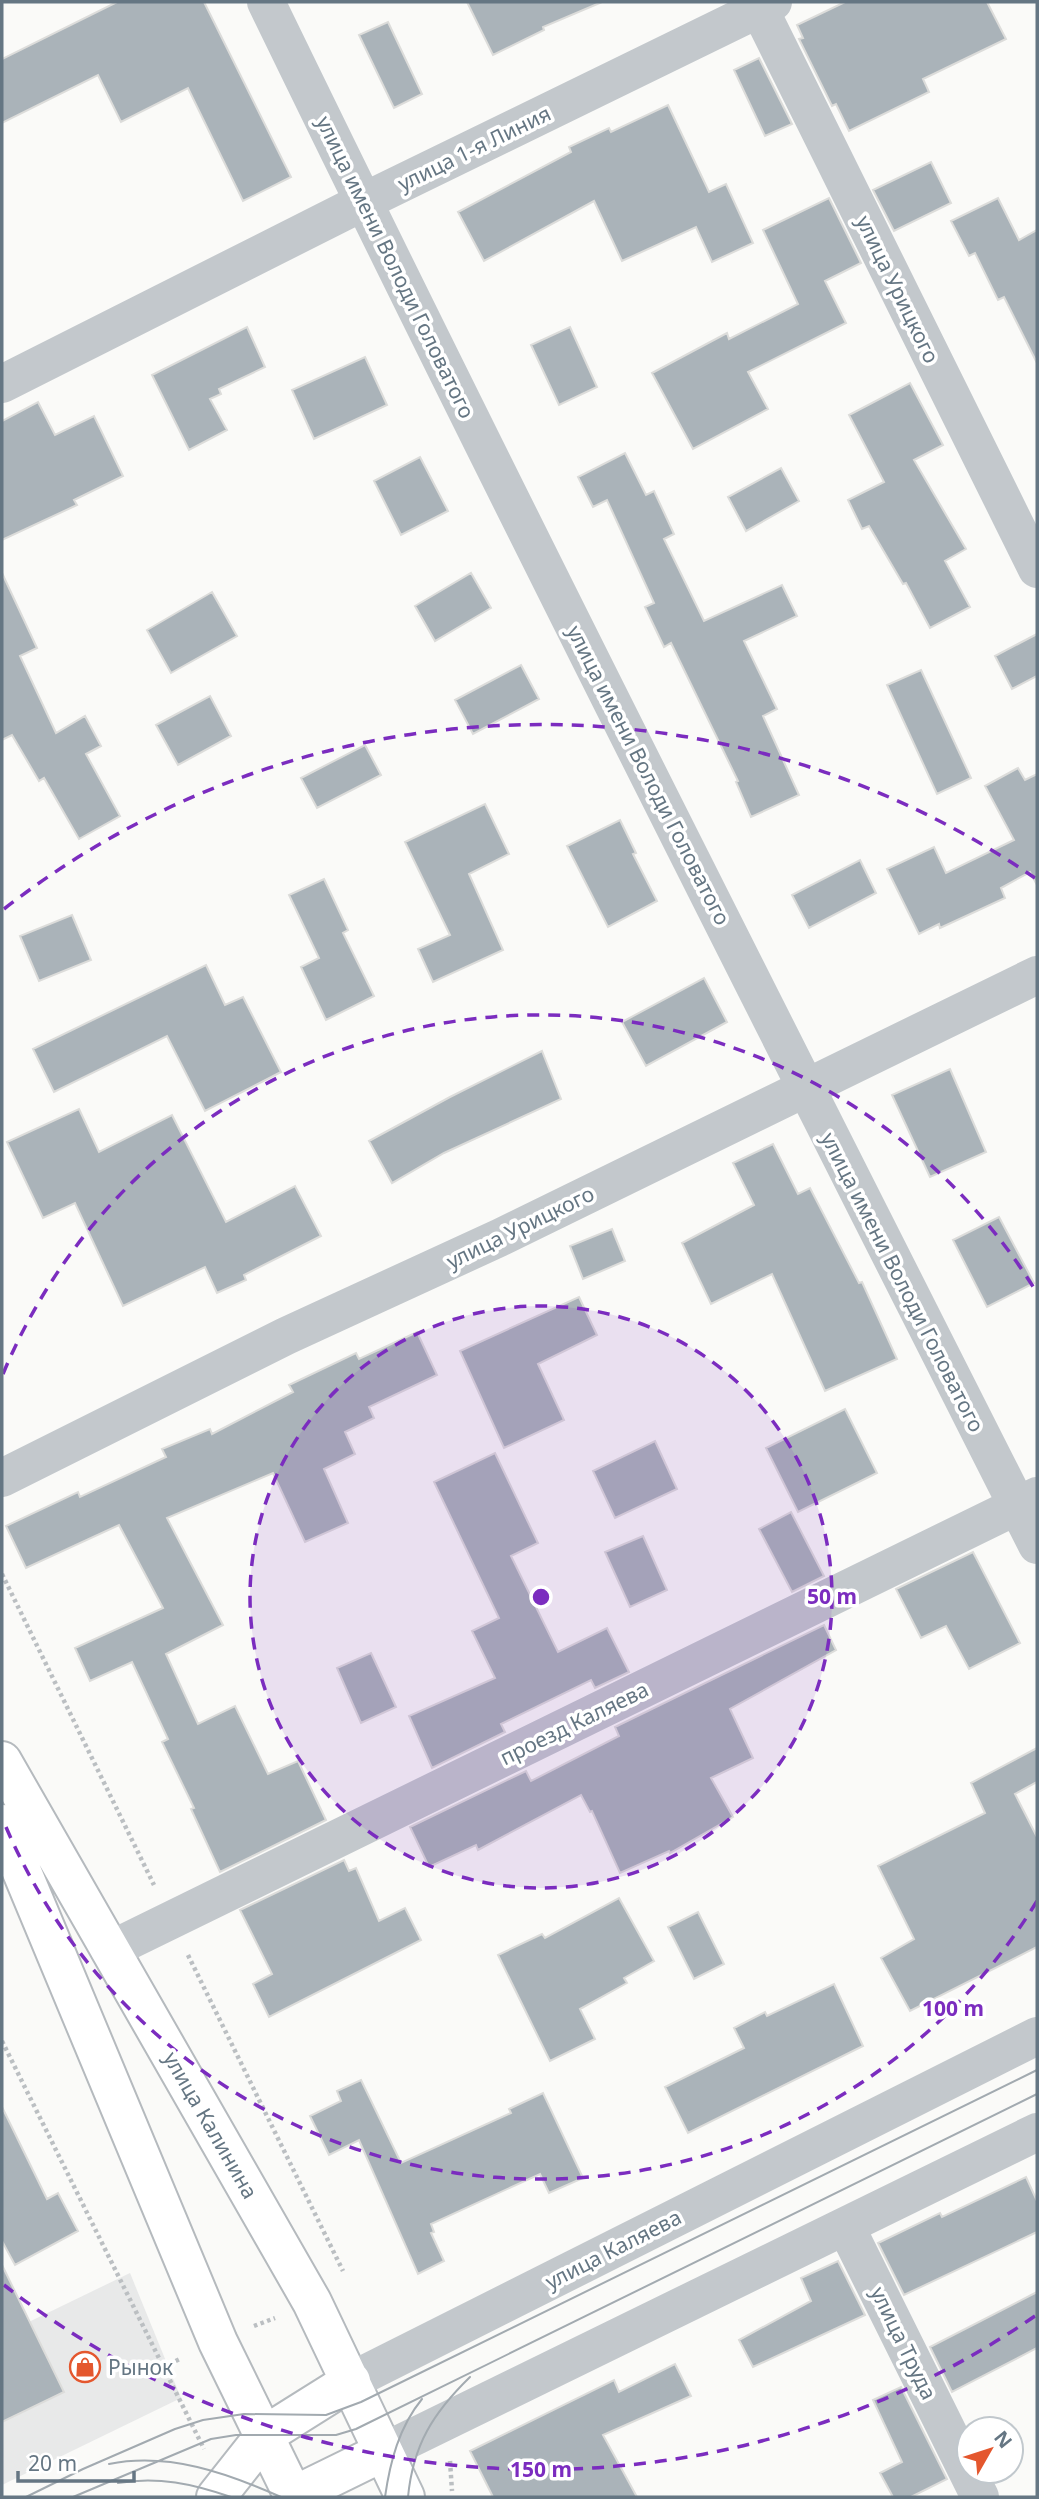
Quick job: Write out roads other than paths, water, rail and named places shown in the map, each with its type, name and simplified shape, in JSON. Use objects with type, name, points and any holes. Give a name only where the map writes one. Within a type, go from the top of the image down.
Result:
[{"type":"main road","name":"улица Калинина","points":[[2,1761],[312,2302],[405,2497]]},
{"type":"main road","points":[[2,1824],[218,2342],[293,2497],[383,2452]]},
{"type":"main road","name":"улица Каляева","points":[[220,2493],[265,2435],[351,2381]]},
{"type":"street","name":"улица имени Володи Головатого","points":[[266,2],[805,1088],[1027,1501],[1037,1545]]},
{"type":"street","name":"улица 1-я Линия","points":[[2,384],[762,4]]},
{"type":"street","name":"улица Урицкого","points":[[762,4],[1037,569]]},
{"type":"street","name":"улица Урицкого","points":[[2,1478],[286,1336],[499,1238],[1037,975]]},
{"type":"street","name":"проезд Каляева","points":[[110,1950],[1027,1501]]},
{"type":"street","name":"улица Каляева","points":[[351,2381],[1037,2036]]},
{"type":"street","points":[[383,2452],[1037,2132]]},
{"type":"street","name":"улица Труда","points":[[846,2227],[980,2497]]},
{"type":"tram line","points":[[26,2497],[83,2469],[175,2429],[203,2420],[244,2414],[326,2415],[361,2402],[1037,2070]]},
{"type":"tram line","points":[[73,2497],[211,2439],[236,2435],[336,2435],[356,2429],[1037,2094]]},
{"type":"tram line","points":[[408,2497],[415,2461],[427,2431],[445,2404],[470,2377]]},
{"type":"tram line","points":[[385,2497],[397,2445],[407,2421],[422,2399]]},
{"type":"tram line","points":[[109,2464],[154,2461],[197,2467],[240,2480],[281,2497]]},
{"type":"tram line","points":[[118,2483],[147,2480],[175,2482],[231,2497]]},
{"type":"place","name":"Рынок","points":[[85,2367]]}]
